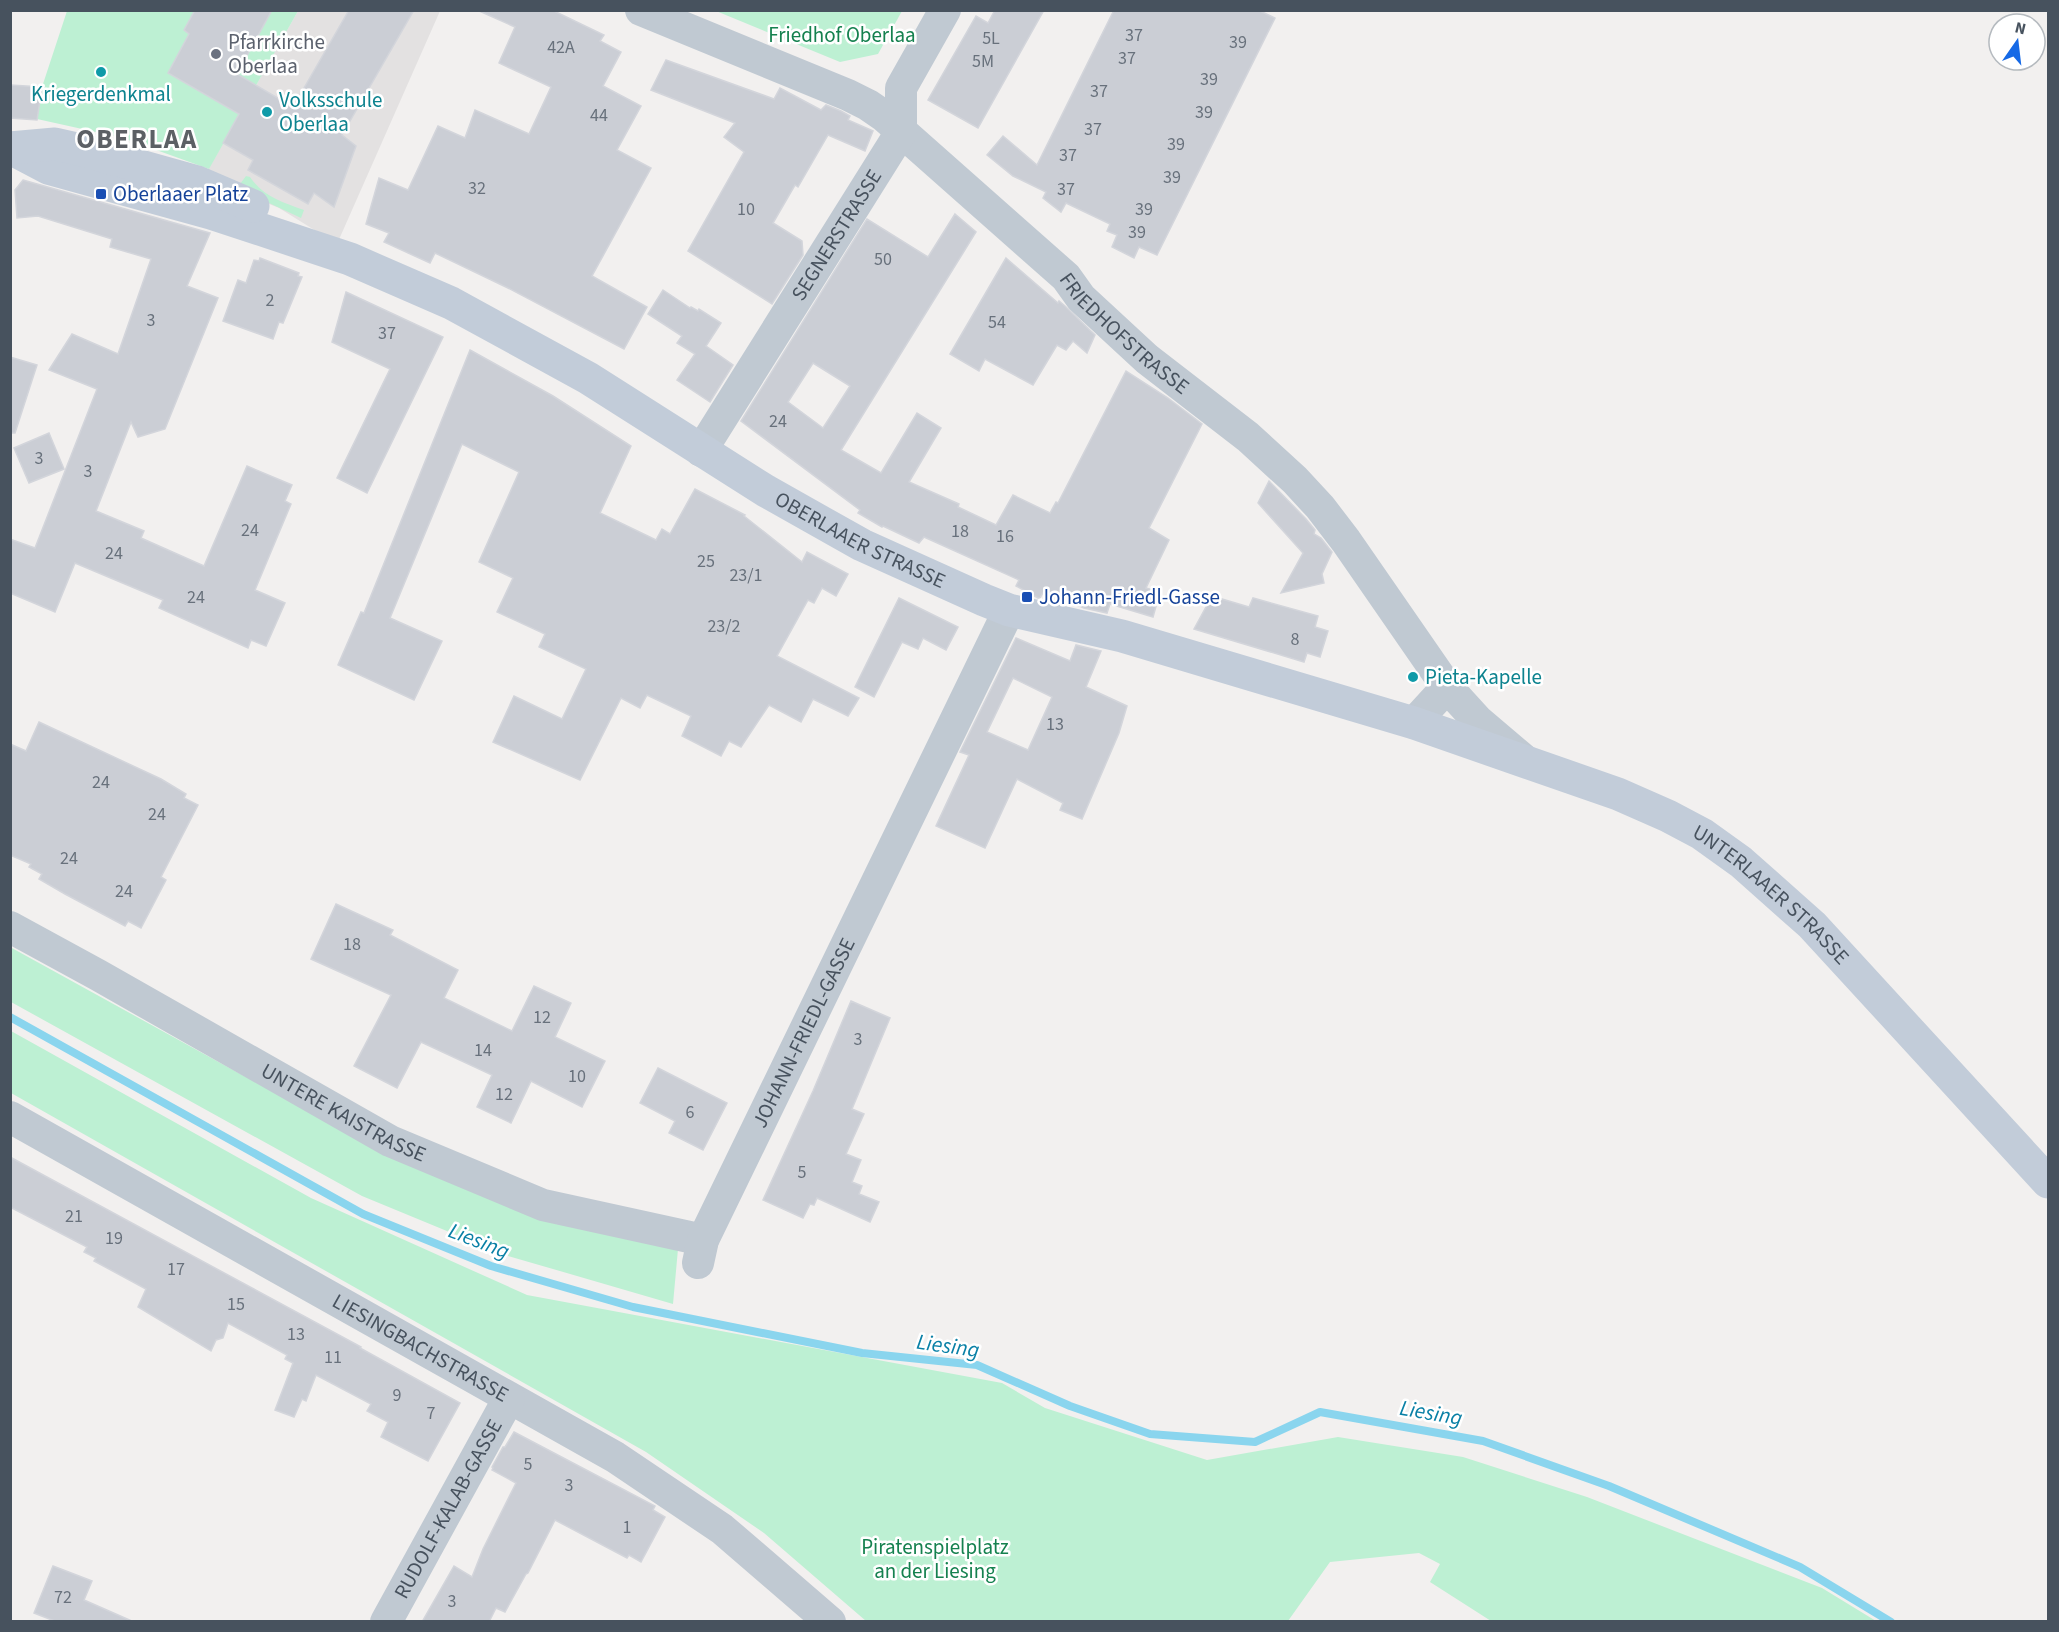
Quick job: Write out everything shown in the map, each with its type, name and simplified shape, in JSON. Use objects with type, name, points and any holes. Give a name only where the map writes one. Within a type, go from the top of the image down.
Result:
[{"type":"main road","name":"OBERLAAER STRASSE","points":[[10,148],[55,144],[132,163],[188,179],[275,215],[350,259],[451,303],[540,350],[701,451],[862,545],[984,600],[1009,610],[1122,636],[1414,723]]},
{"type":"main road","name":"UNTERLAAER STRASSE","points":[[1414,723],[1618,794],[1702,834],[1741,862],[1812,925],[2049,1182]]},
{"type":"street","name":"FRIEDHOFSTRASSE","points":[[641,10],[857,99],[884,116],[1066,277],[1081,298],[1147,359],[1248,437],[1295,480],[1320,507],[1346,541],[1447,687],[1478,721],[1524,760]]},
{"type":"street","points":[[901,132],[901,88],[945,10]]},
{"type":"street","name":"SEGNERSTRASSE","points":[[701,451],[901,132]]},
{"type":"street","name":"JOHANN-FRIEDL-GASSE","points":[[700,1251],[1009,610]]},
{"type":"street","points":[[1414,723],[1447,687]]},
{"type":"street","name":"UNTERE KAISTRASSE","points":[[10,927],[390,1141],[543,1205],[700,1251]]},
{"type":"street","name":"LIESINGBACHSTRASSE","points":[[10,1117],[615,1457],[722,1529],[822,1614]]},
{"type":"street","name":"RUDOLF-KALAB-GASSE","points":[[386,1622],[509,1398]]},
{"type":"shaded area","name":"Volksschule Oberlaa","points":[[298,11],[440,11],[337,244],[279,208],[204,177]]},
{"type":"green space","points":[[67,11],[298,11],[209,169],[123,138],[37,119],[42,87]]},
{"type":"green space","name":"Friedhof Oberlaa","points":[[716,11],[902,11],[878,54],[840,62]]},
{"type":"green space","points":[[246,176],[274,198],[304,210],[301,218],[237,188]]},
{"type":"green space","points":[[10,947],[244,1076],[678,1249],[673,1304],[505,1255],[362,1196],[11,1002]]},
{"type":"green space","name":"Piratenspielplatz an der Liesing","points":[[11,1031],[311,1198],[527,1295],[1002,1383],[1045,1408],[1207,1460],[1338,1437],[1463,1457],[1587,1497],[1822,1588],[1876,1621],[1491,1621],[1430,1582],[1440,1564],[1419,1553],[1330,1562],[1288,1621],[866,1621],[764,1533],[646,1452],[11,1093]]},
{"type":"building","name":"Volksschule Oberlaa","points":[[195,10],[272,10],[237,74],[293,107],[349,10],[414,10],[342,135],[356,146],[334,207],[314,193],[308,204],[248,170],[253,160],[223,143],[239,114],[168,73],[189,34],[184,30]]},
{"type":"building","points":[[477,10],[552,10],[604,35],[600,41],[621,52],[603,86],[641,106],[617,150],[651,168],[592,276],[647,307],[624,349],[508,288],[435,253],[430,263],[384,242],[389,233],[366,224],[379,178],[408,190],[438,126],[465,138],[475,110],[529,134],[551,87],[499,63],[515,27]]},
{"type":"building","points":[[995,10],[1044,10],[978,128],[928,100],[976,16],[988,23]]},
{"type":"building","points":[[1114,10],[1258,10],[1275,18],[1157,255],[1139,247],[1134,258],[1112,247],[1117,235],[1107,231],[1110,224],[1066,203],[1061,212],[1043,198],[1046,192],[1013,176],[987,155],[1003,136],[1037,165]]},
{"type":"building","points":[[666,60],[774,99],[780,88],[821,110],[826,105],[841,111],[850,116],[848,120],[873,131],[865,151],[828,135],[798,187],[795,185],[773,223],[802,241],[803,255],[772,304],[688,251],[744,152],[724,137],[735,123],[651,90]]},
{"type":"building","points":[[10,85],[42,87],[37,120],[10,118]]},
{"type":"building","points":[[23,180],[210,233],[187,286],[218,298],[165,429],[138,437],[131,422],[96,511],[144,531],[141,538],[204,566],[247,466],[292,485],[285,501],[291,504],[255,590],[285,603],[266,646],[251,640],[248,648],[159,608],[163,600],[75,563],[55,612],[10,593],[10,539],[35,548],[97,389],[49,370],[72,334],[118,354],[151,259],[110,247],[112,239],[38,216],[17,218],[15,190]]},
{"type":"building","points":[[955,214],[976,232],[841,450],[881,473],[917,413],[941,428],[909,482],[959,504],[958,507],[996,525],[1013,495],[1050,513],[1056,502],[1058,503],[1126,371],[1168,398],[1202,424],[1149,528],[1169,540],[1146,588],[1160,592],[1153,617],[1110,604],[1107,613],[1084,608],[1044,591],[1038,598],[1016,586],[1019,580],[924,537],[919,543],[882,527],[858,513],[860,510],[741,421],[867,219],[928,257]],"holes":[[[813,363],[850,386],[823,428],[788,402]]]},
{"type":"building","points":[[260,258],[299,273],[298,276],[302,277],[283,323],[279,322],[273,339],[223,321],[238,280],[246,283],[254,260],[259,261]]},
{"type":"building","points":[[1006,258],[1058,303],[1059,301],[1065,306],[1095,335],[1087,353],[1073,341],[1066,350],[1057,345],[1033,385],[985,359],[979,371],[950,354]]},
{"type":"building","points":[[663,290],[690,308],[698,311],[699,309],[721,323],[706,346],[733,365],[710,402],[677,380],[695,354],[677,343],[682,336],[648,314]]},
{"type":"building","points":[[346,292],[443,337],[367,493],[337,478],[390,369],[332,342]]},
{"type":"building","points":[[470,350],[553,396],[631,446],[600,513],[656,540],[662,529],[670,534],[695,489],[745,515],[802,562],[807,552],[848,574],[836,596],[822,588],[814,603],[808,600],[777,656],[859,698],[848,716],[813,699],[801,722],[769,705],[741,747],[729,741],[721,756],[682,736],[691,716],[647,695],[640,708],[621,698],[580,780],[493,742],[514,696],[562,719],[586,669],[539,647],[545,634],[497,612],[513,578],[479,562],[519,472],[462,444],[390,618],[442,641],[414,700],[338,665],[361,612],[364,613]]},
{"type":"building","points":[[10,357],[37,365],[15,433],[10,433]]},
{"type":"building","points":[[49,433],[64,469],[29,483],[14,448]]},
{"type":"building","points":[[1269,481],[1306,519],[1315,530],[1314,534],[1321,538],[1332,552],[1322,574],[1324,583],[1281,593],[1303,553],[1258,503]]},
{"type":"building","points":[[1212,596],[1249,607],[1253,598],[1318,616],[1315,627],[1328,631],[1320,657],[1307,653],[1304,662],[1194,629]]},
{"type":"building","points":[[899,598],[958,627],[946,650],[923,638],[918,649],[902,642],[874,697],[855,687]]},
{"type":"building","points":[[1016,638],[1070,661],[1076,645],[1101,651],[1086,687],[1127,706],[1119,733],[1082,819],[1060,810],[1063,803],[1017,779],[985,848],[936,826],[969,755],[960,752]],"holes":[[[1013,678],[1052,697],[1028,750],[987,732]]]},
{"type":"building","points":[[39,722],[161,779],[186,794],[184,798],[198,805],[161,877],[166,880],[141,928],[128,921],[125,926],[65,894],[39,879],[42,874],[29,867],[31,864],[10,855],[10,744],[26,751]]},
{"type":"building","points":[[336,904],[393,930],[390,935],[458,970],[444,998],[512,1031],[534,986],[571,1003],[555,1037],[605,1061],[582,1107],[531,1081],[511,1123],[477,1107],[492,1075],[421,1042],[397,1088],[354,1066],[391,995],[311,959]]},
{"type":"building","points":[[851,1001],[890,1018],[852,1109],[864,1114],[846,1154],[861,1160],[852,1182],[862,1186],[859,1194],[879,1202],[870,1222],[817,1198],[814,1205],[810,1204],[803,1218],[763,1200]]},
{"type":"building","points":[[658,1068],[727,1103],[703,1150],[669,1133],[675,1121],[640,1103]]},
{"type":"building","points":[[10,1157],[460,1403],[428,1461],[381,1437],[388,1422],[367,1411],[371,1404],[316,1375],[306,1401],[302,1399],[294,1417],[275,1410],[293,1363],[285,1359],[287,1355],[228,1323],[223,1338],[216,1340],[211,1351],[138,1307],[146,1289],[94,1261],[96,1258],[84,1252],[87,1247],[10,1207]]},
{"type":"building","points":[[514,1432],[655,1506],[653,1510],[665,1517],[641,1562],[629,1555],[627,1558],[555,1520],[505,1612],[496,1608],[489,1622],[422,1622],[454,1566],[472,1577],[483,1549],[516,1483],[492,1470],[503,1447]]},
{"type":"building","points":[[53,1566],[92,1581],[84,1600],[134,1622],[57,1622],[34,1613]]},
{"type":"waterway","name":"Liesing","points":[[10,1017],[363,1214],[491,1266],[633,1307],[862,1353],[977,1365],[1070,1406],[1150,1434],[1255,1442],[1320,1412],[1483,1441],[1609,1486],[1800,1567],[1891,1622]]},
{"type":"place","name":"Pfarrkirche Oberlaa","points":[[216,54]]},
{"type":"place","name":"Kriegerdenkmal","points":[[101,72]]},
{"type":"place","name":"Volksschule Oberlaa","points":[[267,112]]},
{"type":"place","name":"Oberlaaer Platz","points":[[101,194]]},
{"type":"place","name":"Johann-Friedl-Gasse","points":[[1027,597]]},
{"type":"place","name":"Pieta-Kapelle","points":[[1413,677]]},
{"type":"district","name":"OBERLAA","points":[[137,139]]}]
